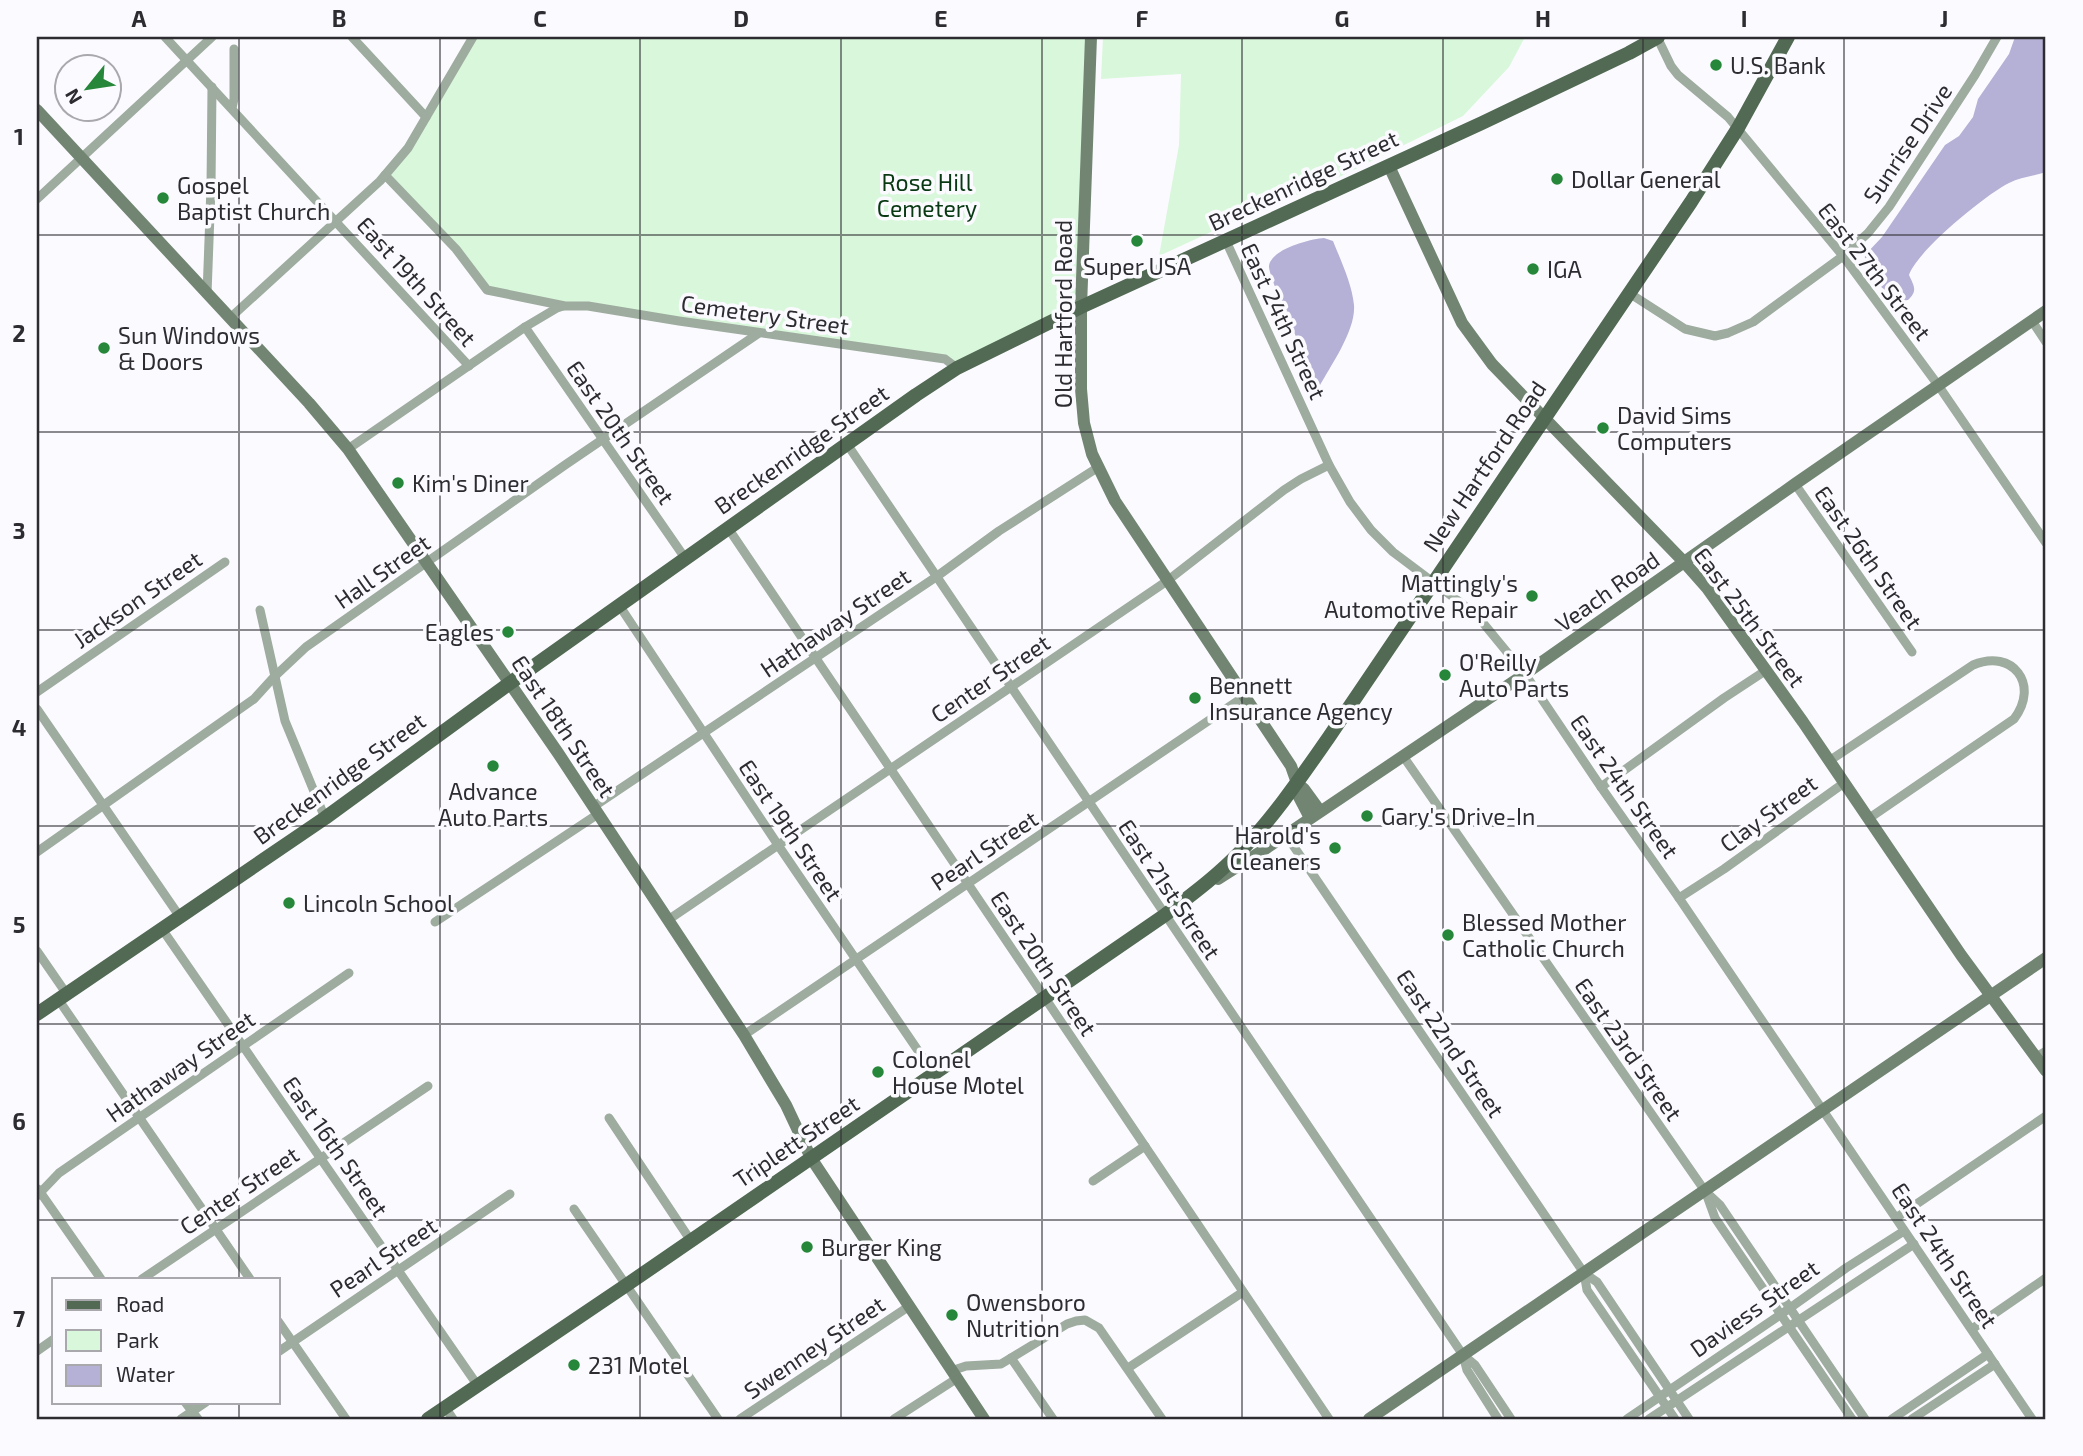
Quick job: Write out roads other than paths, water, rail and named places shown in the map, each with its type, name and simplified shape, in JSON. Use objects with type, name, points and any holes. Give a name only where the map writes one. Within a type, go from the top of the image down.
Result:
[{"type":"main road","name":"Breckenridge Street","points":[[37,1014],[325,818],[727,528],[957,368],[1081,307],[1389,166],[1658,37]]},
{"type":"main road","name":"New Hartford Road","points":[[1188,898],[1247,845],[1297,783],[1738,128],[1788,37]]},
{"type":"main road","name":"Triplett Street","points":[[428,1419],[449,1413],[478,1386],[1188,898]]},
{"type":"street","name":"East 19th Street","points":[[165,37],[469,366]]},
{"type":"street","points":[[37,198],[212,37]]},
{"type":"street","points":[[352,37],[426,117]]},
{"type":"street","points":[[230,318],[385,175],[408,148],[473,37]]},
{"type":"street","name":"Old Hartford Road","points":[[1091,37],[1081,307],[1081,388],[1087,439],[1097,468],[1115,501],[1291,766],[1297,783],[1304,789],[1315,814]]},
{"type":"street","name":"East 27th Street","points":[[1658,37],[1678,75],[1728,117],[1843,256],[1938,386],[2046,543]]},
{"type":"street","name":"Sunrise Drive","points":[[1629,293],[1685,329],[1715,336],[1753,321],[1843,256],[1868,233],[1889,207],[1997,37]]},
{"type":"street","points":[[232,108],[234,50]]},
{"type":"street","points":[[207,294],[212,87]]},
{"type":"street","name":"East 18th Street","points":[[37,110],[309,403],[348,449],[510,683],[744,1035],[786,1105],[811,1158],[984,1419]]},
{"type":"street","name":"East 25th Street","points":[[1389,166],[1462,323],[1492,365],[1707,588],[1991,996],[2041,1054],[2046,1071]]},
{"type":"street","name":"Cemetery Street","points":[[385,175],[456,249],[487,290],[565,306],[588,306],[945,359],[957,368]]},
{"type":"street","name":"East 24th Street","points":[[1226,241],[1329,465],[1350,502],[1371,530],[1393,552],[1479,618],[1525,674],[2032,1419]]},
{"type":"street","points":[[348,449],[526,327],[557,307],[565,306]]},
{"type":"street","name":"Veach Road","points":[[1188,898],[1525,674],[2046,311]]},
{"type":"street","points":[[2032,321],[2046,342]]},
{"type":"street","name":"East 20th Street","points":[[526,327],[685,558]]},
{"type":"street","name":"Hall Street","points":[[37,852],[254,699],[306,647],[759,333]]},
{"type":"street","name":"East 21st Street","points":[[847,444],[1463,1355],[1475,1364],[1511,1419]]},
{"type":"street","name":"Center Street","points":[[668,920],[1167,581],[1284,490],[1329,465]]},
{"type":"street","name":"Hathaway Street","points":[[435,922],[999,531],[1097,468]]},
{"type":"street","name":"East 26th Street","points":[[1795,484],[1912,652]]},
{"type":"street","name":"East 20th Street","points":[[727,528],[1329,1419]]},
{"type":"street","name":"Jackson Street","points":[[37,692],[225,562]]},
{"type":"street","name":"East 19th Street","points":[[619,605],[934,1074]]},
{"type":"street","points":[[260,610],[285,721],[325,818]]},
{"type":"street","points":[[1829,761],[1973,665],[1999,660],[2019,674],[2025,696],[2014,719],[1868,819]]},
{"type":"street","points":[[1601,787],[1765,671]]},
{"type":"street","name":"Pearl Street","points":[[744,1035],[1245,696]]},
{"type":"street","points":[[37,709],[180,917]]},
{"type":"street","name":"East 23rd Street","points":[[1403,756],[1705,1191],[1720,1205],[1865,1419]]},
{"type":"street","name":"Clay Street","points":[[1679,898],[1844,783]]},
{"type":"street","name":"East 22nd Street","points":[[1286,835],[1584,1273],[1597,1282],[1689,1419]]},
{"type":"street","name":"East 16th Street","points":[[162,929],[478,1386]]},
{"type":"street","points":[[37,951],[62,996],[139,1118],[249,1278]]},
{"type":"street","points":[[1369,1419],[2046,958]]},
{"type":"street","name":"Hathaway Street","points":[[38,1192],[59,1173],[349,973]]},
{"type":"street","name":"Center Street","points":[[144,1278],[428,1086]]},
{"type":"street","points":[[1896,1218],[2046,1116]]},
{"type":"street","points":[[609,1118],[691,1241]]},
{"type":"street","points":[[1093,1181],[1145,1146]]},
{"type":"street","name":"East 23rd Street","points":[[1705,1191],[1715,1218],[1852,1419]]},
{"type":"street","points":[[38,1192],[100,1278]]},
{"type":"street","name":"Pearl Street","points":[[280,1351],[510,1194]]},
{"type":"street","points":[[574,1209],[718,1419]]},
{"type":"street","name":"Daviess Street","points":[[1627,1419],[1904,1231]]},
{"type":"street","points":[[1649,1419],[1914,1244]]},
{"type":"street","name":"East 22nd Street","points":[[1584,1273],[1587,1290],[1675,1419]]},
{"type":"street","points":[[1972,1329],[2046,1278]]},
{"type":"street","points":[[1128,1368],[1243,1292]]},
{"type":"street","name":"Swenney Street","points":[[740,1419],[908,1307]]},
{"type":"street","points":[[894,1419],[966,1366],[1001,1364],[1067,1324],[1085,1320],[1099,1328],[1162,1419]]},
{"type":"street","points":[[280,1324],[346,1419]]},
{"type":"street","points":[[37,1350],[52,1340]]},
{"type":"street","points":[[1892,1419],[1989,1354]]},
{"type":"street","name":"East 21st Street","points":[[1463,1355],[1467,1370],[1498,1419]]},
{"type":"street","points":[[1011,1358],[1053,1419]]},
{"type":"street","points":[[1912,1419],[1995,1364]]},
{"type":"street","points":[[181,1419],[195,1415]]},
{"type":"water","points":[[2015,37],[2046,37],[2046,172],[2018,179],[1998,189],[1953,224],[1915,265],[1909,275],[1914,285],[1913,294],[1908,300],[1899,301],[1871,275],[1865,255],[1882,237],[1945,145],[1959,136],[1973,117],[1978,99],[2009,54]]},
{"type":"water","points":[[1324,238],[1333,241],[1349,281],[1354,315],[1347,336],[1319,387],[1282,305],[1269,266],[1271,260],[1284,250],[1310,240]]},
{"type":"place","name":"U.S. Bank","points":[[1716,65]]},
{"type":"place","name":"Dollar General","points":[[1557,179]]},
{"type":"place","name":"Gospel Baptist Church","points":[[163,198]]},
{"type":"place","name":"Super USA","points":[[1137,241]]},
{"type":"place","name":"IGA","points":[[1533,269]]},
{"type":"place","name":"Sun Windows & Doors","points":[[104,348]]},
{"type":"place","name":"David Sims Computers","points":[[1603,428]]},
{"type":"place","name":"Kim's Diner","points":[[398,483]]},
{"type":"place","name":"Mattingly's Automotive Repair","points":[[1532,596]]},
{"type":"place","name":"Eagles","points":[[508,632]]},
{"type":"place","name":"O'Reilly Auto Parts","points":[[1445,675]]},
{"type":"place","name":"Bennett Insurance Agency","points":[[1195,698]]},
{"type":"place","name":"Advance Auto Parts","points":[[493,766]]},
{"type":"place","name":"Gary's Drive-In","points":[[1367,816]]},
{"type":"place","name":"Harold's Cleaners","points":[[1335,848]]},
{"type":"place","name":"Lincoln School","points":[[289,903]]},
{"type":"place","name":"Blessed Mother Catholic Church","points":[[1448,935]]},
{"type":"place","name":"Colonel House Motel","points":[[878,1072]]},
{"type":"place","name":"Burger King","points":[[807,1247]]},
{"type":"place","name":"Owensboro Nutrition","points":[[952,1315]]},
{"type":"place","name":"231 Motel","points":[[574,1365]]},
{"type":"park label","name":"Rose Hill Cemetery","points":[[927,195]]}]
